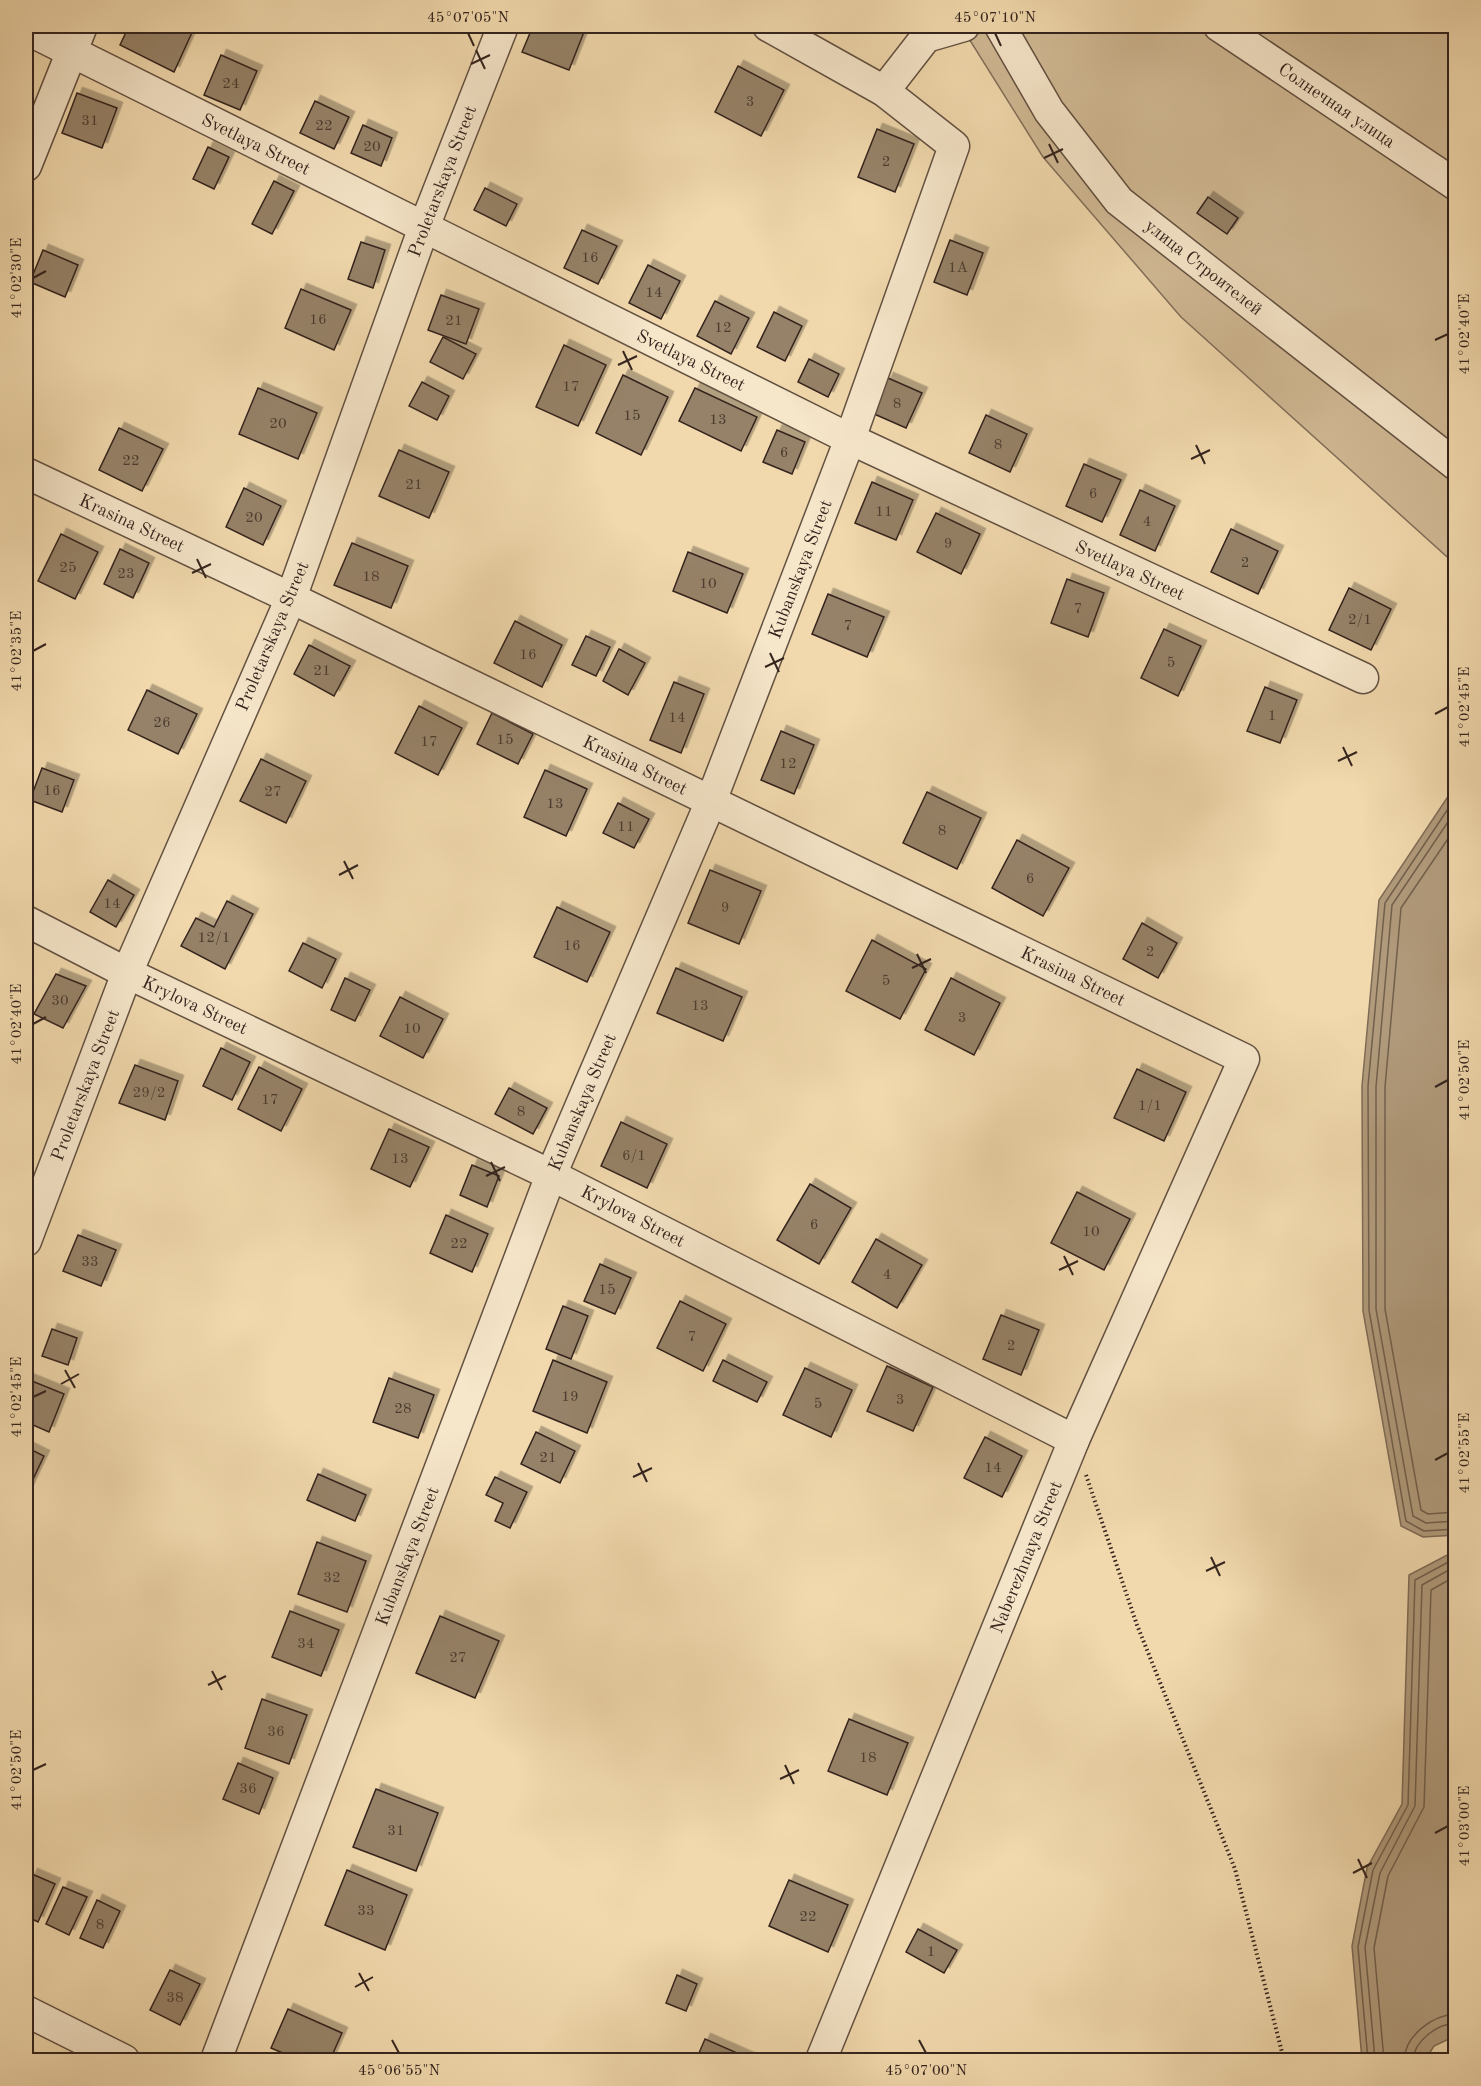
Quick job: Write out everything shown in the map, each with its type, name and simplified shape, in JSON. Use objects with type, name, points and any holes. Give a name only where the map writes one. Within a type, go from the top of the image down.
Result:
[{"type":"street","name":"Proletarskaya Street","points":[[26,1241],[127,973],[291,598],[424,227],[503,26]]},
{"type":"street","points":[[768,26],[884,91],[926,37],[964,26]]},
{"type":"street","name":"улица Строителей","points":[[1000,26],[1049,111],[1119,201],[1455,465]]},
{"type":"street","name":"Солнечная улица","points":[[1219,26],[1455,185]]},
{"type":"street","name":"Svetlaya Street","points":[[26,29],[77,39],[424,227],[850,440],[1363,678]]},
{"type":"street","points":[[26,166],[77,39]]},
{"type":"street","name":"Kubanskaya Street","points":[[216,2061],[551,1175],[711,801],[850,440],[954,146],[884,91]]},
{"type":"street","name":"Krasina Street","points":[[26,473],[291,598],[1244,1059]]},
{"type":"street","name":"Krylova Street","points":[[26,921],[127,973],[551,1175],[1074,1440]]},
{"type":"street","name":"Naberezhnaya Street","points":[[821,2061],[1074,1440],[1244,1059]]},
{"type":"street","points":[[26,2012],[124,2061]]},
{"type":"path","points":[[1074,1440],[1137,1625],[1234,1869],[1284,2061]]},
{"type":"shaded area","points":[[961,26],[1455,26],[1455,564],[1181,317],[1043,157]]},
{"type":"water","points":[[1455,786],[1456,1535],[1423,1537],[1401,1526],[1363,1311],[1362,1086],[1379,900]]},
{"type":"water","points":[[1455,1551],[1455,2036],[1434,2046],[1425,2060],[1362,2060],[1352,1946],[1367,1868],[1402,1804],[1409,1575]]},
{"type":"building","points":[[129,26],[195,26],[174,72],[120,45]]},
{"type":"building","points":[[533,26],[567,26],[584,32],[569,70],[522,52]]},
{"type":"building","points":[[221,55],[257,71],[240,110],[204,95]]},
{"type":"building","points":[[738,66],[784,90],[761,136],[715,112]]},
{"type":"building","points":[[77,93],[117,108],[102,148],[62,133]]},
{"type":"building","points":[[315,101],[349,117],[334,149],[300,133]]},
{"type":"building","points":[[363,125],[392,138],[381,166],[351,153]]},
{"type":"building","points":[[877,129],[914,144],[895,192],[858,177]]},
{"type":"building","points":[[208,147],[229,157],[214,189],[193,179]]},
{"type":"building","points":[[274,181],[294,191],[272,234],[252,224]]},
{"type":"building","points":[[485,188],[517,204],[506,226],[474,210]]},
{"type":"building","points":[[1208,197],[1238,218],[1227,234],[1197,213]]},
{"type":"building","points":[[582,230],[617,246],[598,284],[564,268]]},
{"type":"building","points":[[950,240],[983,253],[967,295],[934,282]]},
{"type":"building","points":[[361,242],[385,250],[373,288],[348,279]]},
{"type":"building","points":[[43,250],[78,265],[65,297],[30,282]]},
{"type":"building","points":[[648,265],[680,281],[661,319],[629,303]]},
{"type":"building","points":[[301,289],[351,310],[334,350],[285,328]]},
{"type":"building","points":[[441,295],[479,309],[466,344],[428,330]]},
{"type":"building","points":[[715,301],[749,318],[731,354],[697,336]]},
{"type":"building","points":[[774,312],[802,326],[785,361],[757,347]]},
{"type":"building","points":[[443,337],[476,354],[463,379],[430,362]]},
{"type":"building","points":[[564,345],[606,365],[578,426],[536,407]]},
{"type":"building","points":[[809,359],[839,374],[828,397],[798,382]]},
{"type":"building","points":[[623,375],[668,397],[641,455],[596,433]]},
{"type":"building","points":[[888,378],[922,393],[906,428],[872,413]]},
{"type":"building","points":[[422,382],[449,396],[437,420],[409,406]]},
{"type":"building","points":[[258,388],[317,413],[298,459],[239,434]]},
{"type":"building","points":[[695,388],[757,417],[741,451],[679,421]]},
{"type":"building","points":[[986,415],[1027,434],[1010,472],[969,453]]},
{"type":"building","points":[[119,428],[163,449],[142,491],[99,470]]},
{"type":"building","points":[[777,430],[805,442],[792,474],[763,462]]},
{"type":"building","points":[[399,450],[449,472],[429,518],[379,496]]},
{"type":"building","points":[[1084,464],[1121,480],[1102,522],[1066,506]]},
{"type":"building","points":[[872,482],[913,500],[896,540],[855,523]]},
{"type":"building","points":[[244,488],[281,506],[263,545],[226,527]]},
{"type":"building","points":[[1140,490],[1175,506],[1155,551],[1120,535]]},
{"type":"building","points":[[936,513],[980,534],[961,574],[917,552]]},
{"type":"building","points":[[1231,529],[1278,551],[1258,594],[1211,572]]},
{"type":"building","points":[[61,534],[98,552],[75,599],[38,581]]},
{"type":"building","points":[[352,543],[408,566],[391,608],[334,585]]},
{"type":"building","points":[[120,549],[149,563],[133,598],[104,584]]},
{"type":"building","points":[[688,552],[743,574],[727,613],[673,591]]},
{"type":"building","points":[[1067,579],[1104,593],[1088,637],[1051,623]]},
{"type":"building","points":[[1349,588],[1391,609],[1371,650],[1329,630]]},
{"type":"building","points":[[828,594],[884,617],[867,657],[812,634]]},
{"type":"building","points":[[515,621],[562,645],[542,687],[494,663]]},
{"type":"building","points":[[1164,629],[1201,646],[1178,696],[1141,678]]},
{"type":"building","points":[[586,636],[610,647],[596,676],[572,665]]},
{"type":"building","points":[[309,645],[350,666],[334,696],[294,674]]},
{"type":"building","points":[[619,649],[645,663],[628,695],[603,681]]},
{"type":"building","points":[[674,682],[704,694],[681,753],[650,740]]},
{"type":"building","points":[[1265,687],[1297,700],[1280,743],[1247,731]]},
{"type":"building","points":[[147,690],[197,714],[178,754],[128,730]]},
{"type":"building","points":[[419,706],[462,728],[438,775],[395,753]]},
{"type":"building","points":[[492,713],[533,734],[518,764],[477,744]]},
{"type":"building","points":[[781,731],[814,745],[794,794],[761,780]]},
{"type":"building","points":[[261,759],[306,781],[286,823],[240,801]]},
{"type":"building","points":[[42,768],[74,780],[62,812],[30,800]]},
{"type":"building","points":[[545,770],[587,789],[566,836],[524,817]]},
{"type":"building","points":[[927,792],[981,818],[957,869],[903,843]]},
{"type":"building","points":[[618,803],[649,819],[634,848],[603,833]]},
{"type":"building","points":[[1017,840],[1069,868],[1043,916],[992,888]]},
{"type":"building","points":[[710,870],[761,891],[739,944],[688,923]]},
{"type":"building","points":[[108,880],[134,895],[116,927],[90,912]]},
{"type":"building","points":[[227,901],[253,914],[225,969],[181,946],[196,918],[214,927]]},
{"type":"building","points":[[557,907],[610,932],[587,982],[534,957]]},
{"type":"building","points":[[1142,923],[1177,943],[1158,978],[1123,959]]},
{"type":"building","points":[[872,940],[926,969],[900,1019],[846,991]]},
{"type":"building","points":[[303,943],[336,959],[322,988],[289,971]]},
{"type":"building","points":[[676,968],[742,997],[723,1041],[657,1013]]},
{"type":"building","points":[[56,974],[86,986],[63,1028],[34,1014]]},
{"type":"building","points":[[345,978],[370,990],[355,1021],[331,1010]]},
{"type":"building","points":[[951,978],[1000,1003],[974,1055],[925,1030]]},
{"type":"building","points":[[400,997],[443,1019],[423,1058],[380,1036]]},
{"type":"building","points":[[221,1048],[250,1062],[232,1100],[203,1086]]},
{"type":"building","points":[[135,1065],[178,1081],[165,1120],[119,1103]]},
{"type":"building","points":[[259,1067],[302,1089],[281,1131],[238,1109]]},
{"type":"building","points":[[1137,1069],[1186,1092],[1164,1141],[1114,1118]]},
{"type":"building","points":[[509,1088],[547,1108],[533,1134],[495,1114]]},
{"type":"building","points":[[621,1122],[667,1144],[647,1188],[601,1166]]},
{"type":"building","points":[[389,1129],[429,1147],[410,1187],[371,1169]]},
{"type":"building","points":[[472,1165],[499,1176],[487,1207],[460,1195]]},
{"type":"building","points":[[810,1184],[851,1208],[819,1264],[777,1240]]},
{"type":"building","points":[[1077,1192],[1130,1219],[1104,1270],[1051,1243]]},
{"type":"building","points":[[446,1215],[488,1234],[472,1272],[430,1253]]},
{"type":"building","points":[[78,1235],[116,1250],[101,1286],[63,1271]]},
{"type":"building","points":[[876,1239],[922,1265],[897,1308],[852,1282]]},
{"type":"building","points":[[600,1264],[631,1278],[615,1314],[584,1301]]},
{"type":"building","points":[[680,1301],[726,1324],[703,1371],[657,1348]]},
{"type":"building","points":[[563,1306],[588,1316],[571,1359],[546,1349]]},
{"type":"building","points":[[1001,1315],[1039,1330],[1021,1375],[983,1359]]},
{"type":"building","points":[[52,1329],[77,1338],[68,1365],[42,1356]]},
{"type":"building","points":[[553,1360],[607,1382],[587,1433],[533,1411]]},
{"type":"building","points":[[723,1360],[767,1382],[757,1402],[713,1381]]},
{"type":"building","points":[[887,1366],[933,1387],[913,1431],[867,1411]]},
{"type":"building","points":[[805,1368],[852,1390],[831,1437],[783,1415]]},
{"type":"building","points":[[389,1378],[434,1395],[418,1438],[373,1422]]},
{"type":"building","points":[[27,1379],[64,1394],[49,1432],[26,1422]]},
{"type":"building","points":[[536,1432],[575,1451],[560,1483],[521,1464]]},
{"type":"building","points":[[985,1437],[1022,1456],[1002,1497],[964,1478]]},
{"type":"building","points":[[26,1447],[44,1456],[28,1490],[26,1489]]},
{"type":"building","points":[[318,1474],[366,1495],[355,1521],[307,1500]]},
{"type":"building","points":[[495,1477],[527,1492],[510,1528],[495,1521],[503,1503],[486,1495]]},
{"type":"building","points":[[317,1542],[366,1561],[347,1612],[298,1594]]},
{"type":"building","points":[[290,1611],[339,1630],[321,1676],[272,1657]]},
{"type":"building","points":[[440,1616],[499,1641],[475,1698],[416,1673]]},
{"type":"building","points":[[262,1699],[307,1715],[289,1764],[245,1748]]},
{"type":"building","points":[[849,1719],[908,1743],[887,1795],[828,1771]]},
{"type":"building","points":[[238,1763],[273,1778],[259,1814],[223,1799]]},
{"type":"building","points":[[376,1789],[438,1813],[416,1871],[353,1847]]},
{"type":"building","points":[[347,1870],[407,1895],[385,1950],[325,1925]]},
{"type":"building","points":[[32,1874],[55,1884],[38,1922],[26,1916],[26,1888]]},
{"type":"building","points":[[789,1880],[848,1905],[828,1952],[769,1926]]},
{"type":"building","points":[[63,1887],[87,1897],[69,1935],[46,1924]]},
{"type":"building","points":[[97,1900],[120,1911],[103,1948],[80,1938]]},
{"type":"building","points":[[918,1929],[957,1950],[944,1973],[906,1952]]},
{"type":"building","points":[[170,1970],[200,1984],[180,2025],[150,2010]]},
{"type":"building","points":[[677,1975],[697,1984],[686,2011],[666,2003]]},
{"type":"building","points":[[288,2009],[342,2033],[330,2060],[299,2060],[271,2048]]},
{"type":"building","points":[[705,2039],[753,2060],[696,2060]]}]
